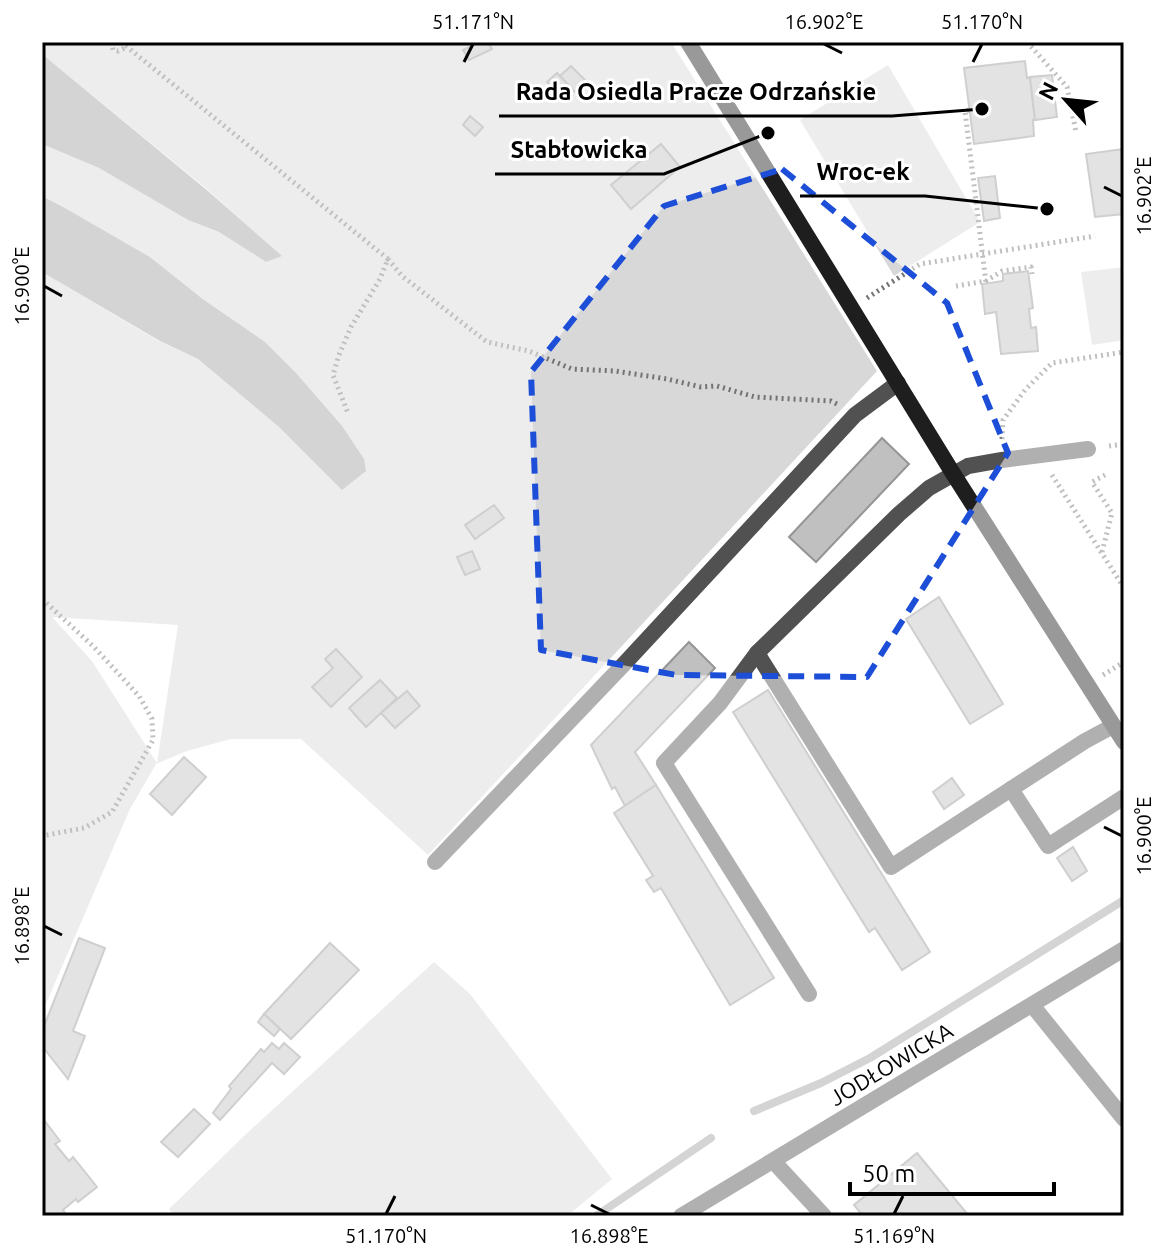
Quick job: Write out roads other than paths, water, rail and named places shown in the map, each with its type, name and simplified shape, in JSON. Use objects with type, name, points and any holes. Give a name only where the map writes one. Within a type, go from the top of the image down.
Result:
[{"type":"street","points":[[688,42],[954,475],[1124,742]]},
{"type":"street","points":[[435,862],[855,415],[898,383]]},
{"type":"street","points":[[809,994],[664,763],[720,703],[757,653],[929,488],[968,466],[1088,449]]},
{"type":"street","points":[[757,653],[891,867],[1113,726]]},
{"type":"street","points":[[1011,789],[1048,846],[1124,797]]},
{"type":"street","name":"JODŁOWICKA","points":[[681,1216],[1124,949]]},
{"type":"street","points":[[1032,1005],[1124,1119]]},
{"type":"street","points":[[774,1162],[824,1216]]},
{"type":"waterway","points":[[754,1111],[870,1058],[1124,900]]},
{"type":"waterway","points":[[596,1216],[711,1138]]},
{"type":"place","name":"Rada Osiedla Pracze Odrzańskie","points":[[982,109]]},
{"type":"place","name":"Stabłowicka","points":[[768,133]]},
{"type":"place","name":"Wroc-ek","points":[[1047,209]]}]
